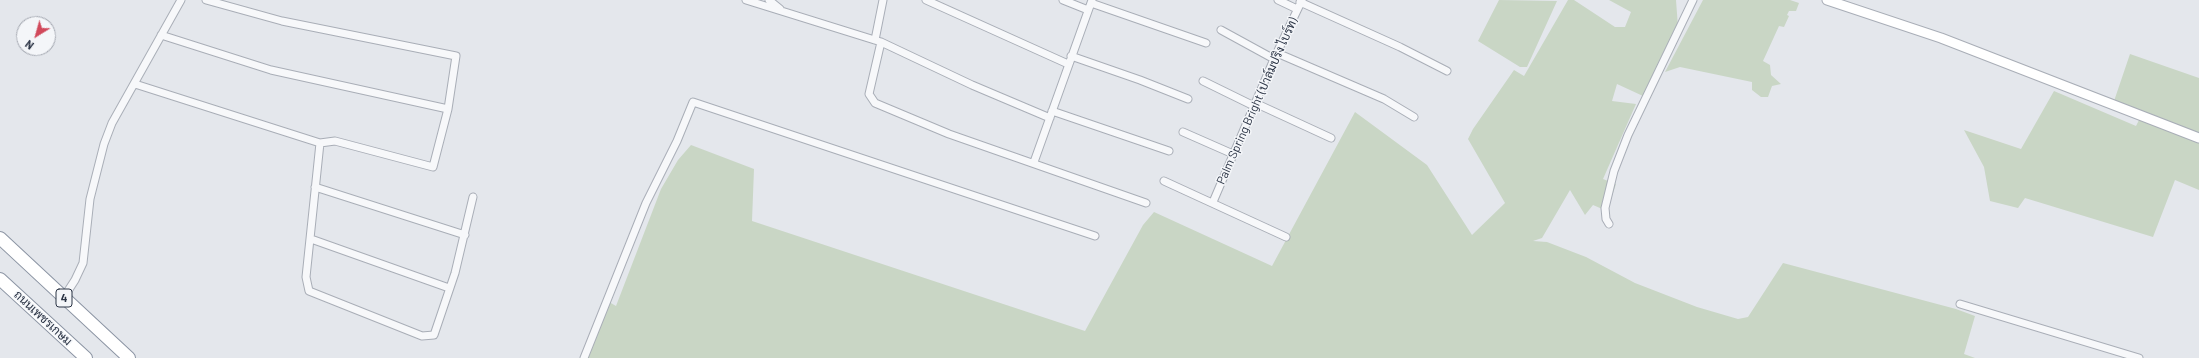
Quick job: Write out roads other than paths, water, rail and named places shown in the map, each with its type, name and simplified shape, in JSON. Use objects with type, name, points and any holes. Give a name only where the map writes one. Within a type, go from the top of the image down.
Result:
[{"type":"highway","name":"4","points":[[0,238],[129,358]]},
{"type":"highway","name":"ถนนเพชรเกษม","points":[[0,279],[86,358]]},
{"type":"street","points":[[64,297],[75,280],[83,263],[90,199],[104,144],[112,123],[181,0]]},
{"type":"street","points":[[135,84],[320,142],[335,140],[433,167],[448,109],[456,56],[282,21],[206,0]]},
{"type":"street","points":[[746,0],[878,41],[972,84],[1051,115],[1169,151]]},
{"type":"street","points":[[770,0],[784,12]]},
{"type":"street","points":[[883,0],[869,94],[872,101],[949,134],[1012,157],[1034,162],[1146,203]]},
{"type":"street","points":[[926,0],[1068,64]]},
{"type":"street","points":[[1063,0],[1090,4],[1206,43]]},
{"type":"street","points":[[1278,0],[1297,9]]},
{"type":"street","points":[[1609,224],[1606,219],[1605,208],[1614,170],[1628,135],[1693,0]]},
{"type":"street","points":[[1826,0],[1940,38],[2199,138]]},
{"type":"street","points":[[1301,1],[1400,47],[1447,71]]},
{"type":"street","name":"Palm Spring Bright (ปาล์มปริง ไบร์ท)","points":[[1213,202],[1275,56],[1301,1]]},
{"type":"street","points":[[1034,162],[1090,4]]},
{"type":"street","points":[[1221,30],[1275,56],[1384,99],[1414,117]]},
{"type":"street","points":[[161,35],[270,70],[448,109]]},
{"type":"street","points":[[1072,56],[1188,99]]},
{"type":"street","points":[[1203,81],[1331,138]]},
{"type":"street","points":[[584,358],[646,203],[677,141],[693,102],[1095,236]]},
{"type":"street","points":[[1183,132],[1233,154]]},
{"type":"street","points":[[320,142],[306,277],[309,291],[422,336],[434,335],[465,235],[473,197]]},
{"type":"street","points":[[1164,181],[1213,202],[1286,237]]},
{"type":"street","points":[[316,187],[465,235]]},
{"type":"street","points":[[311,239],[449,288]]},
{"type":"street","points":[[1960,304],[2139,358]]}]
